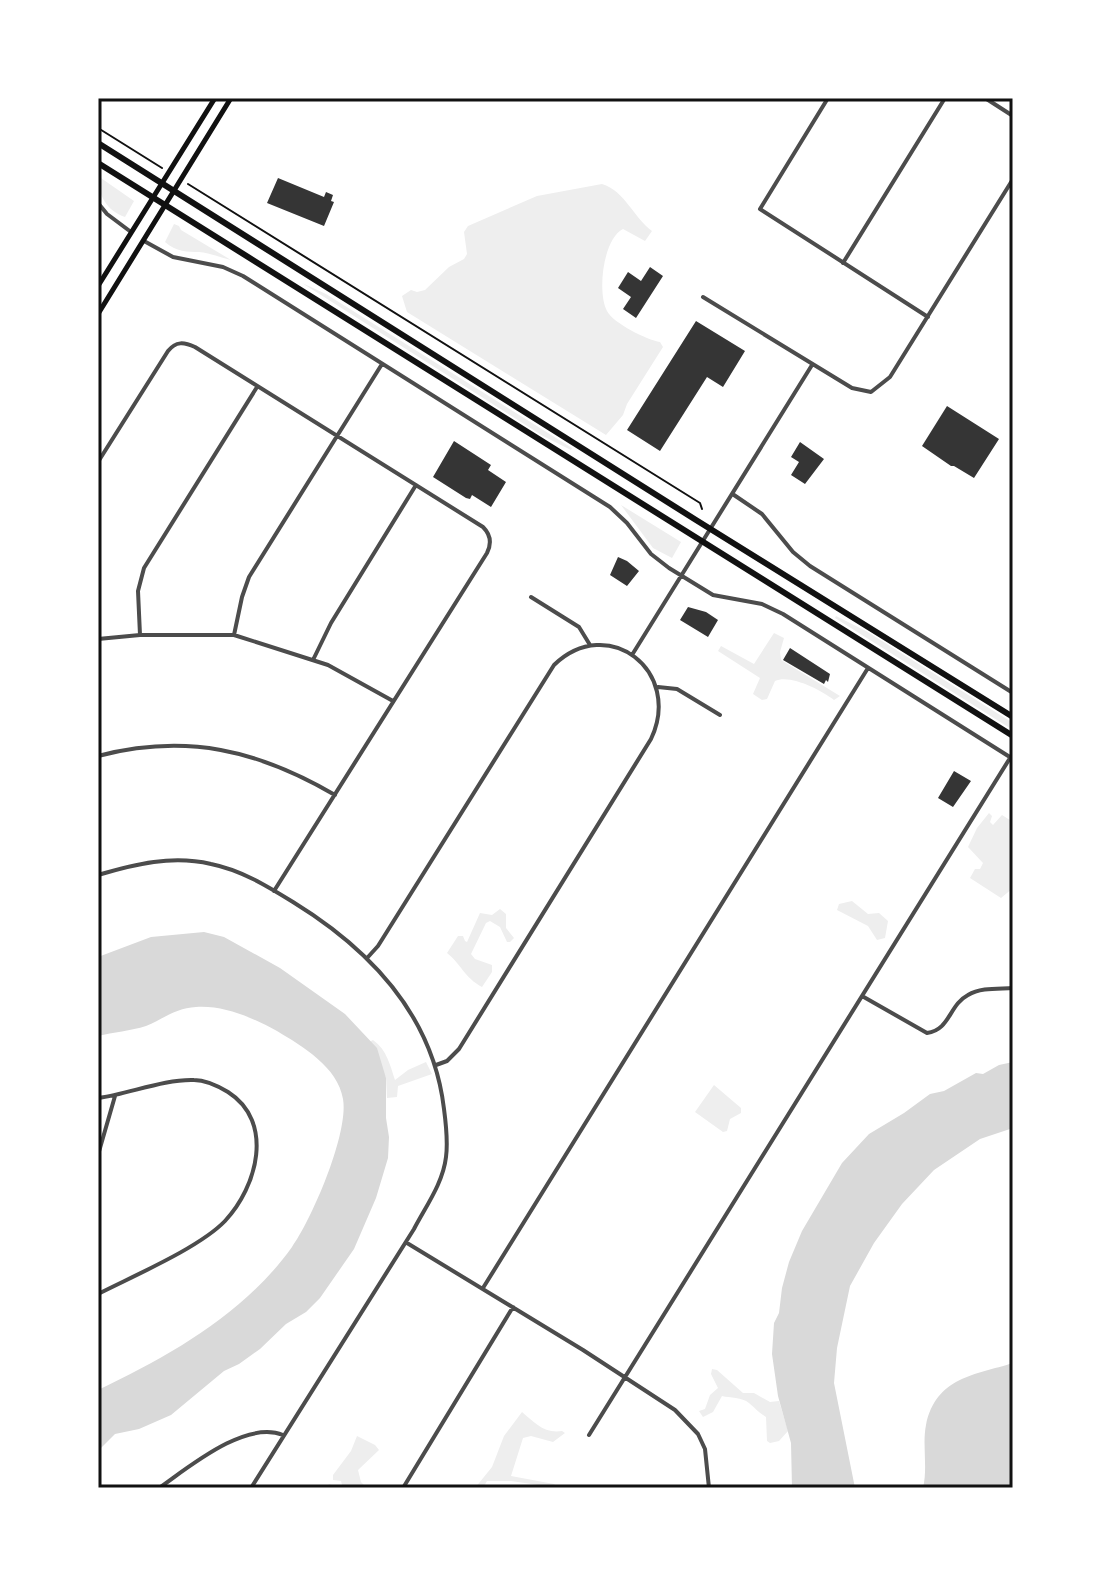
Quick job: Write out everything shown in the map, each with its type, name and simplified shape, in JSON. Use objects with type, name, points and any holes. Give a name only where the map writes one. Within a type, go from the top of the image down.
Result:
[{"type":"main road","points":[[98,286],[215,98]]},
{"type":"main road","points":[[98,314],[231,98]]},
{"type":"main road","points":[[98,143],[1013,717]]},
{"type":"main road","points":[[98,163],[1013,736]]},
{"type":"street","points":[[828,98],[760,209],[928,317]]},
{"type":"street","points":[[843,263],[945,98]]},
{"type":"street","points":[[985,98],[1013,116]]},
{"type":"street","points":[[703,297],[859,392],[871,392],[886,382],[1013,179]]},
{"type":"street","points":[[98,203],[131,232]]},
{"type":"street","points":[[144,241],[173,257],[234,272],[610,507],[651,554],[682,576],[720,597],[769,607],[1012,758],[589,1435]]},
{"type":"street","points":[[98,462],[165,355],[178,343],[195,347],[337,435],[483,527],[491,538],[487,553],[274,891]]},
{"type":"street","points":[[234,635],[249,577],[382,364]]},
{"type":"street","points":[[632,655],[812,365]]},
{"type":"street","points":[[140,635],[138,591],[144,568],[257,386]]},
{"type":"street","points":[[313,660],[324,635],[416,485]]},
{"type":"street","points":[[734,495],[762,514],[793,552],[810,566],[1013,693]]},
{"type":"street","points":[[531,597],[579,627],[590,645]]},
{"type":"street","points":[[98,639],[140,635],[234,635],[313,660],[366,684],[393,701]]},
{"type":"street","points":[[368,957],[378,946],[549,670],[572,651],[590,645],[614,648],[632,655],[646,667],[658,687],[659,717],[651,739],[459,1049],[447,1061],[436,1065]]},
{"type":"street","points":[[483,1288],[868,668]]},
{"type":"street","points":[[658,687],[677,689],[720,715]]},
{"type":"street","points":[[98,756],[140,748],[177,746],[228,750],[282,766],[335,795]]},
{"type":"street","points":[[98,875],[141,863],[191,861],[233,870],[274,891],[317,917],[368,957],[405,1001],[436,1065],[445,1116],[446,1159],[438,1186],[251,1488]]},
{"type":"street","points":[[862,996],[927,1033],[943,1026],[967,995],[1013,988]]},
{"type":"street","points":[[98,1098],[181,1081],[209,1082],[232,1095],[250,1116],[255,1129],[257,1154],[241,1199],[215,1230],[98,1294]]},
{"type":"street","points":[[98,1155],[115,1096]]},
{"type":"street","points":[[406,1242],[675,1410],[698,1434],[705,1449],[709,1488]]},
{"type":"street","points":[[403,1488],[513,1307]]},
{"type":"street","points":[[159,1488],[229,1443],[274,1431],[283,1435]]},
{"type":"path","points":[[98,128],[169,173]]},
{"type":"path","points":[[182,181],[700,503],[702,509]]},
{"type":"shaded area","points":[[98,176],[134,201],[125,217],[113,211],[105,201]]},
{"type":"shaded area","points":[[602,184],[617,192],[652,231],[645,241],[623,229],[611,243],[602,279],[607,311],[623,326],[660,342],[663,347],[623,415],[606,435],[407,312],[402,296],[411,290],[425,290],[449,267],[464,259],[467,254],[464,232],[468,226],[537,196]]},
{"type":"shaded area","points":[[174,224],[231,260],[173,248],[165,242]]},
{"type":"shaded area","points":[[302,283],[326,294],[571,450],[543,436]]},
{"type":"shaded area","points":[[621,505],[681,542],[672,558],[653,548]]},
{"type":"shaded area","points":[[835,618],[866,631],[1013,723],[1013,730]]},
{"type":"shaded area","points":[[774,633],[784,638],[781,660],[840,696],[834,700],[805,684],[781,679],[775,681],[767,699],[762,700],[753,694],[760,678],[718,651],[721,646],[754,664]]},
{"type":"shaded area","points":[[989,813],[993,825],[1002,815],[1013,822],[1013,888],[1001,898],[970,878],[983,863],[968,847]]},
{"type":"shaded area","points":[[852,901],[868,914],[879,913],[888,921],[885,938],[877,940],[868,926],[837,910],[839,904]]},
{"type":"shaded area","points":[[500,909],[506,914],[506,928],[514,938],[507,942],[500,927],[490,921],[486,923],[471,954],[475,959],[492,965],[492,972],[482,987],[447,953],[458,936],[463,936],[467,942],[480,913],[492,915]]},
{"type":"shaded area","points":[[204,932],[224,937],[280,968],[345,1014],[377,1048],[386,1078],[388,1158],[376,1198],[354,1249],[320,1298],[260,1349],[224,1371],[171,1415],[139,1429],[115,1434],[98,1451],[98,1390],[152,1363],[204,1330],[229,1312],[273,1271],[292,1247],[309,1217],[340,1133],[343,1099],[327,1067],[297,1043],[248,1017],[217,1008],[189,1008],[146,1026],[98,1036],[98,957],[151,937]]},
{"type":"shaded area","points":[[373,1040],[385,1053],[395,1080],[426,1062],[432,1074],[398,1086],[397,1097],[387,1098],[386,1078],[369,1042]]},
{"type":"shaded area","points":[[1013,1062],[1013,1128],[980,1139],[934,1170],[902,1204],[874,1243],[850,1286],[837,1348],[834,1383],[855,1488],[792,1488],[791,1443],[778,1396],[772,1354],[774,1323],[779,1313],[782,1288],[802,1231],[842,1163],[869,1134],[930,1094],[944,1091],[976,1073],[983,1074],[999,1065]]},
{"type":"shaded area","points":[[714,1085],[741,1108],[741,1113],[730,1119],[727,1131],[723,1132],[695,1112]]},
{"type":"shaded area","points":[[1013,1363],[1013,1488],[923,1488],[926,1425],[938,1397],[959,1380]]},
{"type":"shaded area","points":[[712,1369],[743,1393],[754,1393],[770,1402],[779,1401],[788,1431],[779,1441],[767,1441],[766,1417],[743,1400],[722,1396],[713,1412],[703,1417],[699,1411],[705,1409],[710,1395],[718,1388],[711,1374]]},
{"type":"shaded area","points":[[522,1412],[545,1429],[565,1433],[553,1442],[531,1436],[523,1438],[511,1476],[554,1484],[559,1488],[487,1481],[483,1488],[475,1488],[492,1467],[504,1436]]},
{"type":"shaded area","points":[[357,1436],[379,1450],[358,1470],[361,1482],[367,1488],[326,1488],[329,1484],[342,1485],[341,1481],[333,1480],[333,1475],[351,1451]]},
{"type":"building","points":[[278,178],[324,197],[326,192],[333,195],[331,201],[334,202],[324,226],[267,203]]},
{"type":"building","points":[[650,267],[663,276],[636,318],[623,309],[631,297],[618,288],[628,272],[641,281]]},
{"type":"building","points":[[696,321],[745,351],[723,387],[707,377],[660,451],[627,430]]},
{"type":"building","points":[[947,406],[999,439],[974,478],[922,446]]},
{"type":"building","points":[[454,441],[491,465],[488,470],[506,482],[491,507],[472,495],[470,499],[466,498],[433,477]]},
{"type":"building","points":[[800,442],[824,459],[805,484],[791,475],[799,462],[791,457]]},
{"type":"building","points":[[618,557],[639,571],[627,586],[610,575]]},
{"type":"building","points":[[688,607],[706,612],[718,620],[708,637],[680,620]]},
{"type":"building","points":[[790,648],[830,674],[828,682],[826,680],[824,684],[783,660]]},
{"type":"building","points":[[954,771],[971,781],[953,807],[938,798]]}]
